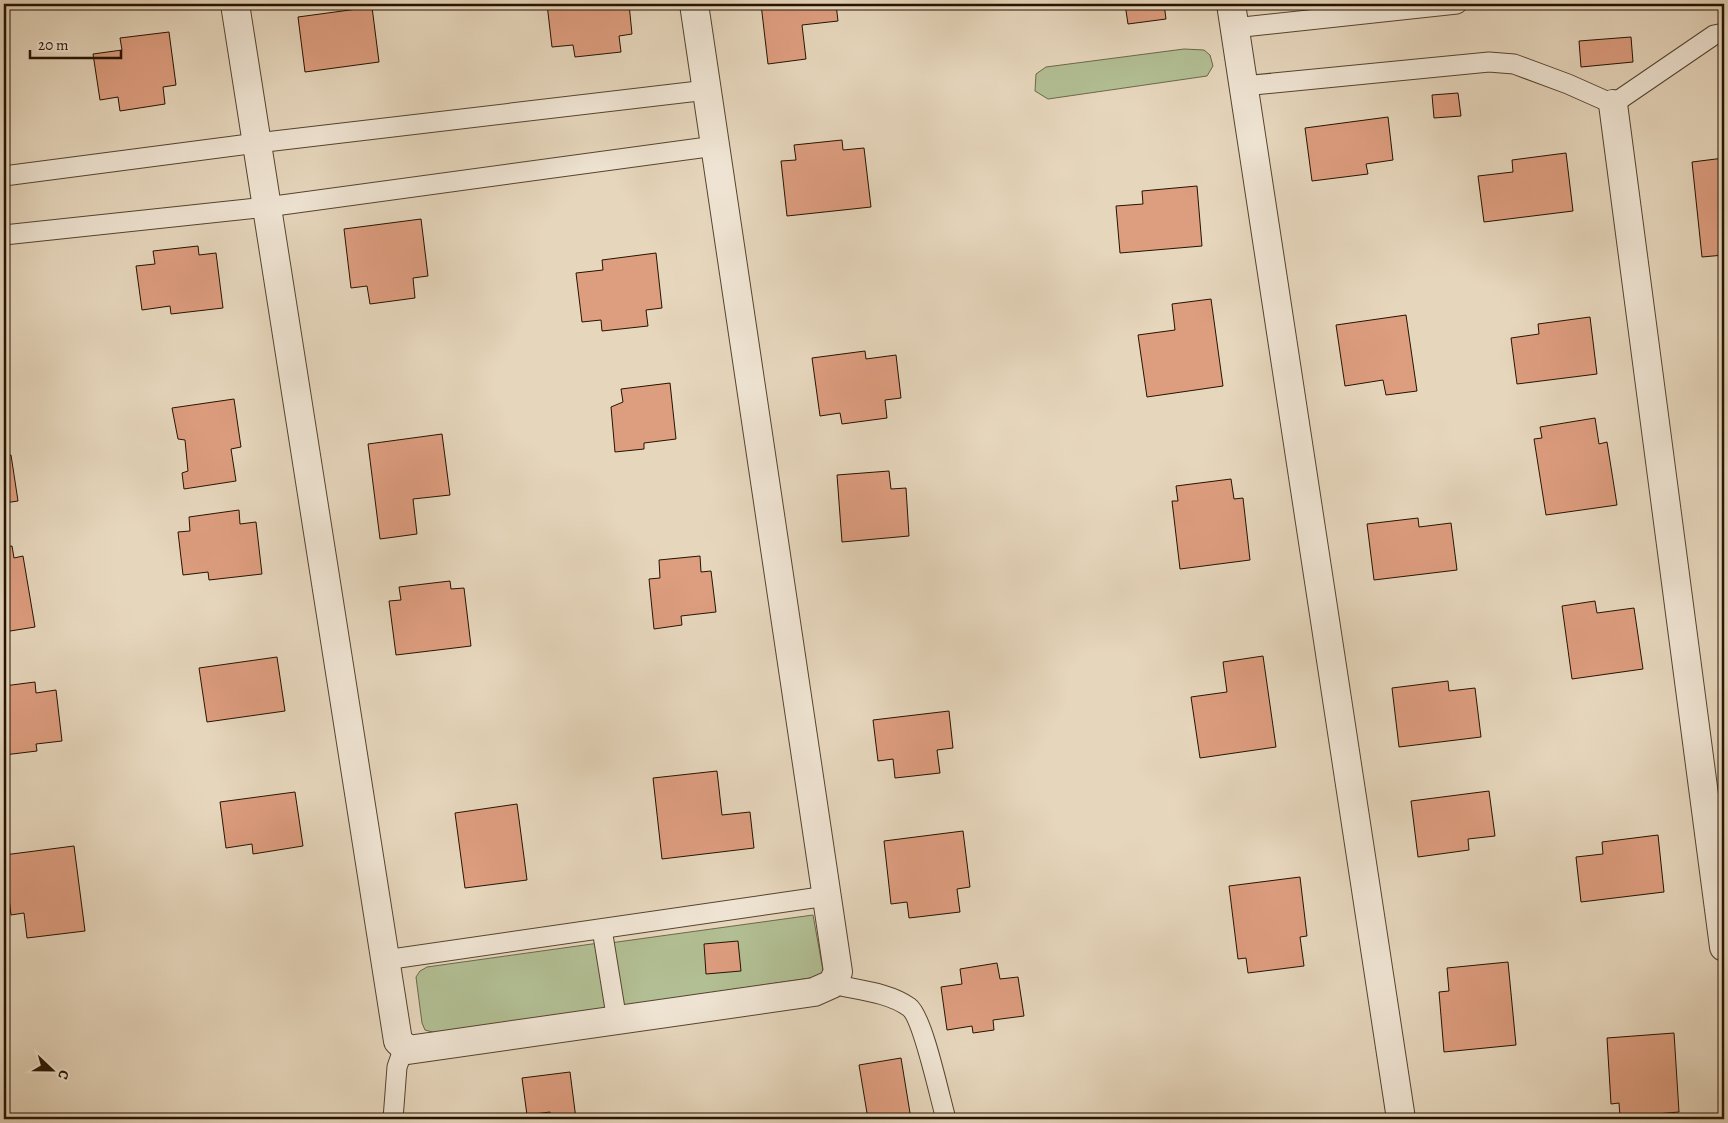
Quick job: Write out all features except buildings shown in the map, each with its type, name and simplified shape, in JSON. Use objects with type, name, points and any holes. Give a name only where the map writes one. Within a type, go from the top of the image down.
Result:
[{"type":"street","points":[[235,4],[398,1041],[408,1050],[814,992],[832,984],[838,972],[694,4]]},
{"type":"street","points":[[1233,16],[1401,1119]]},
{"type":"street","points":[[1613,104],[1724,947]]},
{"type":"lane","points":[[1233,16],[1456,4]]},
{"type":"lane","points":[[1243,86],[1489,62],[1514,64],[1568,84],[1613,104],[1714,35],[1724,33]]},
{"type":"lane","points":[[4,176],[257,143],[707,90]]},
{"type":"lane","points":[[4,235],[267,207],[715,146]]},
{"type":"lane","points":[[385,960],[827,896]]},
{"type":"lane","points":[[602,929],[617,1021]]},
{"type":"lane","points":[[832,984],[894,999],[911,1008],[922,1032],[946,1119]]},
{"type":"lane","points":[[393,1119],[397,1067],[404,1047]]},
{"type":"green space","points":[[1184,49],[1204,50],[1210,55],[1213,66],[1207,76],[1048,99],[1035,91],[1036,74],[1046,67]]},
{"type":"green space","points":[[813,915],[824,976],[620,1006],[610,943]]},
{"type":"green space","points":[[599,943],[609,1008],[436,1033],[425,1030],[422,1023],[416,977],[420,971],[427,967]]}]
